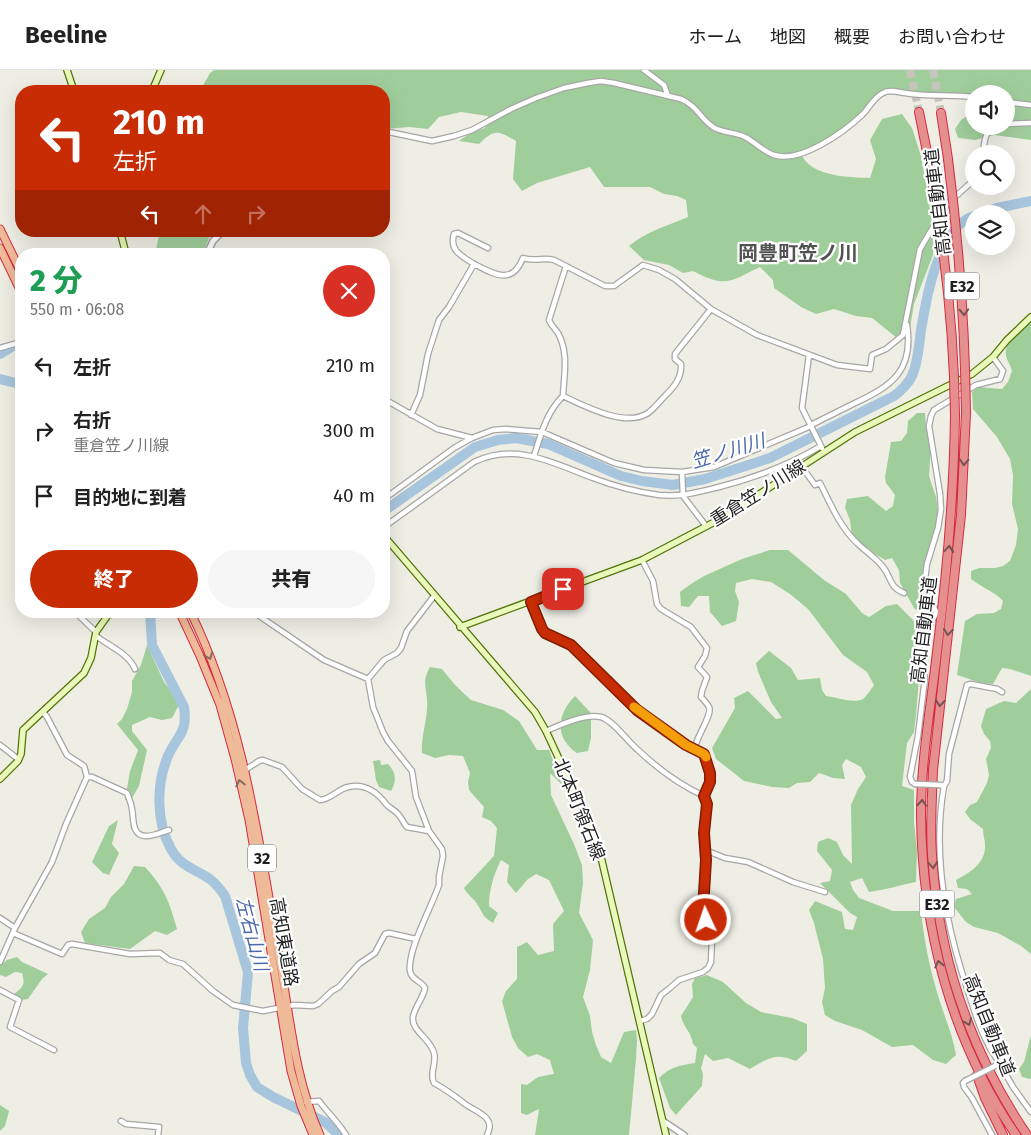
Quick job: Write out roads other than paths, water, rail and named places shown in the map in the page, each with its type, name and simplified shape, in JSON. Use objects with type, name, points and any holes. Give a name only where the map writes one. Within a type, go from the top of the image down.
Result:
[{"type":"highway","name":"高知自動車道","points":[[919,112],[938,212],[950,305],[954,359],[955,415],[952,516],[924,768],[921,811],[922,854],[927,904],[941,975],[953,1012],[967,1047],[1016,1135]]},
{"type":"highway","name":"高知自動車道","points":[[941,114],[960,256],[966,413],[961,515],[934,762],[931,812],[935,893],[941,932],[962,1007],[976,1042],[1004,1098],[1029,1135]]},
{"type":"highway","points":[[0,229],[15,260]]},
{"type":"highway","points":[[0,248],[15,279]]},
{"type":"highway","name":"高知東道路","points":[[182,618],[220,706],[235,759],[249,820],[284,1007],[298,1066],[303,1103],[307,1122],[313,1135]]},
{"type":"highway","name":"高知東道路","points":[[193,618],[208,652],[226,704],[245,770],[256,821],[284,1007]]},
{"type":"highway","points":[[967,1047],[985,1098],[1003,1135]]},
{"type":"highway","name":"高知東道路","points":[[303,1103],[310,1110],[320,1135]]},
{"type":"main road","points":[[67,70],[72,85]]},
{"type":"main road","points":[[155,85],[161,70]]},
{"type":"main road","name":"重倉笠ノ川線","points":[[460,627],[642,560],[724,517],[762,494],[802,466],[821,447],[972,374],[993,357],[1007,340],[1031,317]]},
{"type":"main road","name":"北本町領石線","points":[[390,543],[460,627],[530,706],[546,732],[592,830],[601,857],[666,1135]]},
{"type":"main road","points":[[0,779],[21,754],[23,730],[84,673],[91,658],[96,634],[107,618]]},
{"type":"street","points":[[644,70],[664,85],[668,96]]},
{"type":"street","points":[[390,132],[432,141],[472,130],[510,108],[564,88],[588,83],[614,83],[689,103],[712,126],[722,131],[746,137],[773,155],[786,157],[805,152],[840,131],[861,115],[883,92],[965,97]]},
{"type":"street","points":[[1015,103],[1031,106]]},
{"type":"street","points":[[1015,124],[1031,123]]},
{"type":"street","points":[[488,248],[458,233],[454,234],[453,243],[457,254],[489,272],[503,276],[510,275],[521,264],[523,258],[530,261],[549,258],[605,286],[614,286],[643,265],[659,270],[675,279],[711,309],[757,335],[837,365],[870,369],[872,355],[886,349],[903,335],[920,249],[947,204],[965,188]]},
{"type":"street","points":[[210,248],[217,237]]},
{"type":"street","points":[[411,415],[420,394],[428,354],[439,320],[449,307],[474,264]]},
{"type":"street","points":[[534,455],[545,420],[554,405],[563,396],[566,359],[558,333],[549,320],[566,266]]},
{"type":"street","points":[[563,396],[595,410],[620,417],[633,418],[647,414],[678,382],[681,364],[675,359],[675,354],[711,309]]},
{"type":"street","points":[[390,495],[454,448],[472,438],[493,430],[506,429],[541,435],[614,463],[644,470],[682,472],[714,467],[811,427],[872,395],[893,380],[906,361],[909,340],[906,320]]},
{"type":"street","points":[[0,348],[15,344]]},
{"type":"street","points":[[390,523],[474,462],[485,456],[503,453],[534,455],[620,486],[661,495],[683,494],[746,480],[799,460],[821,447],[802,408],[809,355]]},
{"type":"street","points":[[993,357],[1003,371],[1000,379],[976,385],[934,410],[929,426],[941,510],[938,528],[927,564],[924,586],[936,614],[918,645],[925,678],[918,736],[910,777],[912,782],[915,784],[942,785],[947,781],[949,754],[968,686],[971,684],[997,689],[1002,692]]},
{"type":"street","points":[[390,403],[437,429],[472,438]]},
{"type":"street","points":[[802,466],[815,486],[820,483],[843,527],[856,543],[875,558],[887,572],[890,582],[897,590],[904,593]]},
{"type":"street","points":[[682,472],[683,494],[706,526]]},
{"type":"street","points":[[642,560],[654,581],[657,604],[691,627],[707,648],[705,656],[698,667],[707,677],[702,697],[710,708],[710,713],[700,730],[695,742],[695,748]]},
{"type":"street","points":[[368,678],[384,660],[397,653],[401,648],[407,631],[434,596]]},
{"type":"street","points":[[531,602],[545,633],[571,645],[637,710],[686,745],[704,754],[710,773],[710,782],[704,796]]},
{"type":"street","points":[[81,618],[96,634],[124,654],[135,669]]},
{"type":"street","points":[[262,618],[324,660],[368,678]]},
{"type":"street","points":[[368,678],[374,707],[383,732],[412,771],[416,797],[429,831],[442,849],[443,856],[439,877],[440,885],[416,939],[410,971],[412,976],[424,984],[426,988],[413,1019],[413,1024],[432,1047],[435,1054],[432,1079],[434,1084],[482,1113],[489,1121],[489,1133],[487,1135]]},
{"type":"street","points":[[0,962],[14,931],[52,862],[66,824],[87,777],[84,766],[67,755],[43,712]]},
{"type":"street","points":[[546,732],[571,721],[587,717],[601,717],[613,725],[652,763],[704,796],[707,804],[704,833],[703,909],[712,938],[711,962],[703,972],[679,980],[661,995],[652,1014],[640,1021]]},
{"type":"street","points":[[0,745],[18,759]]},
{"type":"street","points":[[245,770],[263,760],[282,767],[302,788],[320,800],[327,799],[348,786],[372,790],[378,793],[386,804],[399,815],[407,827],[429,831]]},
{"type":"street","points":[[87,777],[92,777],[127,793],[132,806],[133,825],[139,834],[146,836],[166,831]]},
{"type":"street","points":[[942,785],[940,824],[943,890],[946,914],[963,978],[988,1044],[998,1064],[1031,1112]]},
{"type":"street","points":[[705,850],[725,858],[748,862],[792,882],[825,892]]},
{"type":"street","points":[[0,918],[14,931],[62,954],[68,945],[72,944],[130,954],[160,953],[170,960],[183,964],[225,1000],[241,1007],[263,1012],[294,1005],[314,1006],[318,1004],[339,987],[359,964],[375,953],[385,934],[390,932],[416,939]]},
{"type":"street","points":[[0,990],[19,1000],[10,1027],[54,1050]]},
{"type":"street","points":[[992,1135],[964,1087],[963,1082],[998,1064]]},
{"type":"street","points":[[303,1103],[319,1102],[346,1135]]},
{"type":"street","points":[[121,1121],[126,1124],[159,1127],[158,1135]]},
{"type":"street","points":[[663,1121],[684,1135]]},
{"type":"waterway","name":"笠ノ川川","points":[[1012,205],[1031,201]]},
{"type":"waterway","name":"笠ノ川川","points":[[390,507],[475,447],[498,440],[516,438],[548,444],[621,476],[673,485],[705,479],[770,458],[894,396],[907,384],[914,371],[927,297],[940,255],[947,240],[965,220]]},
{"type":"waterway","name":"笠ノ川川","points":[[0,354],[15,346]]},
{"type":"waterway","name":"左右山川","points":[[0,379],[15,383]]},
{"type":"waterway","name":"左右山川","points":[[150,618],[152,645],[184,707],[185,716],[181,734],[171,749],[164,767],[161,779],[160,815],[166,838],[175,855],[188,867],[210,879],[225,896],[248,972],[243,1028],[246,1063],[250,1075],[257,1087],[273,1097],[325,1122],[339,1135]]},
{"type":"tunnel","points":[[910,70],[919,112]]},
{"type":"tunnel","points":[[933,70],[941,113]]},
{"type":"district","name":"岡豊町笠ノ川","points":[[798,253]]}]
